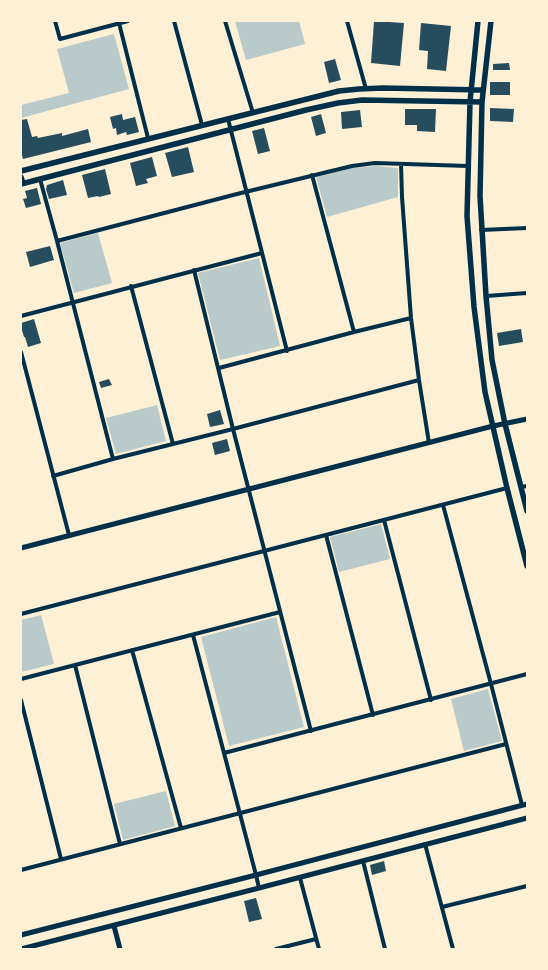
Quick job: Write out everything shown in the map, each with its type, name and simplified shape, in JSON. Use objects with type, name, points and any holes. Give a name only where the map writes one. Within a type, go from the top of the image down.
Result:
[{"type":"main road","points":[[478,21],[470,102],[467,216],[474,307],[485,392],[527,566]]},
{"type":"main road","points":[[491,21],[482,102],[480,196],[481,230],[492,360],[505,424],[524,486],[527,511]]},
{"type":"main road","points":[[21,171],[338,91],[383,88],[483,90]]},
{"type":"main road","points":[[21,177],[22,184],[338,103],[362,100],[482,102]]},
{"type":"street","points":[[55,21],[60,39],[128,21]]},
{"type":"street","points":[[174,21],[202,125]]},
{"type":"street","points":[[225,21],[253,113]]},
{"type":"street","points":[[347,21],[366,89]]},
{"type":"street","points":[[119,23],[148,138]]},
{"type":"street","points":[[228,119],[287,350]]},
{"type":"street","points":[[57,241],[247,191],[363,164],[375,163],[468,166]]},
{"type":"street","points":[[401,164],[411,318],[429,443]]},
{"type":"street","points":[[312,175],[354,332]]},
{"type":"street","points":[[40,179],[113,458]]},
{"type":"street","points":[[481,230],[527,228]]},
{"type":"street","points":[[21,316],[131,286],[262,253]]},
{"type":"street","points":[[194,270],[233,429],[311,731]]},
{"type":"street","points":[[131,286],[173,444]]},
{"type":"street","points":[[486,296],[527,293]]},
{"type":"street","points":[[219,368],[411,318]]},
{"type":"street","points":[[21,352],[69,536]]},
{"type":"street","points":[[53,476],[113,458],[233,429],[419,380]]},
{"type":"street","points":[[21,548],[493,426],[527,419]]},
{"type":"street","points":[[21,614],[507,488]]},
{"type":"street","points":[[21,935],[525,805],[506,744],[443,505]]},
{"type":"street","points":[[384,520],[431,700]]},
{"type":"street","points":[[326,535],[373,715]]},
{"type":"street","points":[[21,679],[280,612]]},
{"type":"street","points":[[193,634],[259,888]]},
{"type":"street","points":[[132,650],[181,828]]},
{"type":"street","points":[[75,665],[120,844]]},
{"type":"street","points":[[224,753],[527,674]]},
{"type":"street","points":[[21,700],[61,859]]},
{"type":"street","points":[[21,870],[506,744]]},
{"type":"street","points":[[21,949],[527,818]]},
{"type":"street","points":[[425,844],[453,949]]},
{"type":"street","points":[[363,861],[384,949]]},
{"type":"street","points":[[300,878],[318,949]]},
{"type":"street","points":[[442,907],[527,886]]},
{"type":"street","points":[[114,926],[120,949]]},
{"type":"street","points":[[276,949],[316,939]]},
{"type":"shaded area","points":[[235,21],[299,21],[305,44],[246,60]]},
{"type":"shaded area","points":[[114,34],[129,89],[21,118],[21,105],[69,93],[57,49]]},
{"type":"shaded area","points":[[376,166],[398,168],[398,197],[327,217],[316,177],[351,168]]},
{"type":"shaded area","points":[[98,233],[112,283],[74,293],[60,243]]},
{"type":"shaded area","points":[[259,258],[280,346],[220,360],[198,273]]},
{"type":"shaded area","points":[[157,405],[166,441],[116,454],[106,418]]},
{"type":"shaded area","points":[[381,524],[390,559],[339,572],[330,537]]},
{"type":"shaded area","points":[[41,615],[54,664],[21,672],[21,620]]},
{"type":"shaded area","points":[[276,617],[304,727],[229,746],[201,637]]},
{"type":"shaded area","points":[[488,689],[502,741],[464,751],[451,699]]},
{"type":"shaded area","points":[[166,791],[175,826],[123,840],[114,804]]},
{"type":"building","points":[[374,21],[404,23],[400,66],[371,63]]},
{"type":"building","points":[[421,23],[451,26],[446,71],[427,69],[428,51],[419,50]]},
{"type":"building","points":[[335,59],[341,80],[329,83],[324,62]]},
{"type":"building","points":[[509,63],[510,70],[493,70],[493,64]]},
{"type":"building","points":[[490,82],[510,82],[510,95],[490,95]]},
{"type":"building","points":[[490,108],[514,109],[513,122],[490,121]]},
{"type":"building","points":[[405,109],[436,109],[435,132],[417,131],[417,125],[405,125]]},
{"type":"building","points":[[360,110],[362,127],[342,129],[341,112]]},
{"type":"building","points":[[122,114],[123,120],[135,117],[139,132],[127,135],[126,132],[117,135],[116,128],[113,129],[110,117]]},
{"type":"building","points":[[321,114],[326,133],[316,136],[311,117]]},
{"type":"building","points":[[27,119],[32,137],[37,136],[38,138],[62,133],[62,136],[88,129],[91,142],[23,159],[21,152],[21,120]]},
{"type":"building","points":[[264,128],[270,151],[258,154],[252,131]]},
{"type":"building","points":[[188,147],[194,172],[172,177],[165,153]]},
{"type":"building","points":[[152,157],[157,176],[146,179],[148,183],[136,186],[130,163]]},
{"type":"building","points":[[105,169],[111,194],[88,198],[82,175]]},
{"type":"building","points":[[63,180],[67,195],[49,199],[46,189],[47,185]]},
{"type":"building","points":[[37,188],[41,204],[26,208],[23,199],[27,198],[25,191]]},
{"type":"building","points":[[50,246],[54,260],[30,267],[26,252]]},
{"type":"building","points":[[34,319],[41,343],[28,347],[21,323]]},
{"type":"building","points":[[521,329],[523,342],[499,346],[497,333]]},
{"type":"building","points":[[109,379],[112,385],[101,388],[99,382]]},
{"type":"building","points":[[220,410],[224,424],[210,427],[207,414]]},
{"type":"building","points":[[227,439],[230,451],[215,455],[212,443]]},
{"type":"building","points":[[384,861],[386,871],[372,875],[370,865]]},
{"type":"building","points":[[256,898],[262,919],[249,922],[244,901]]}]
